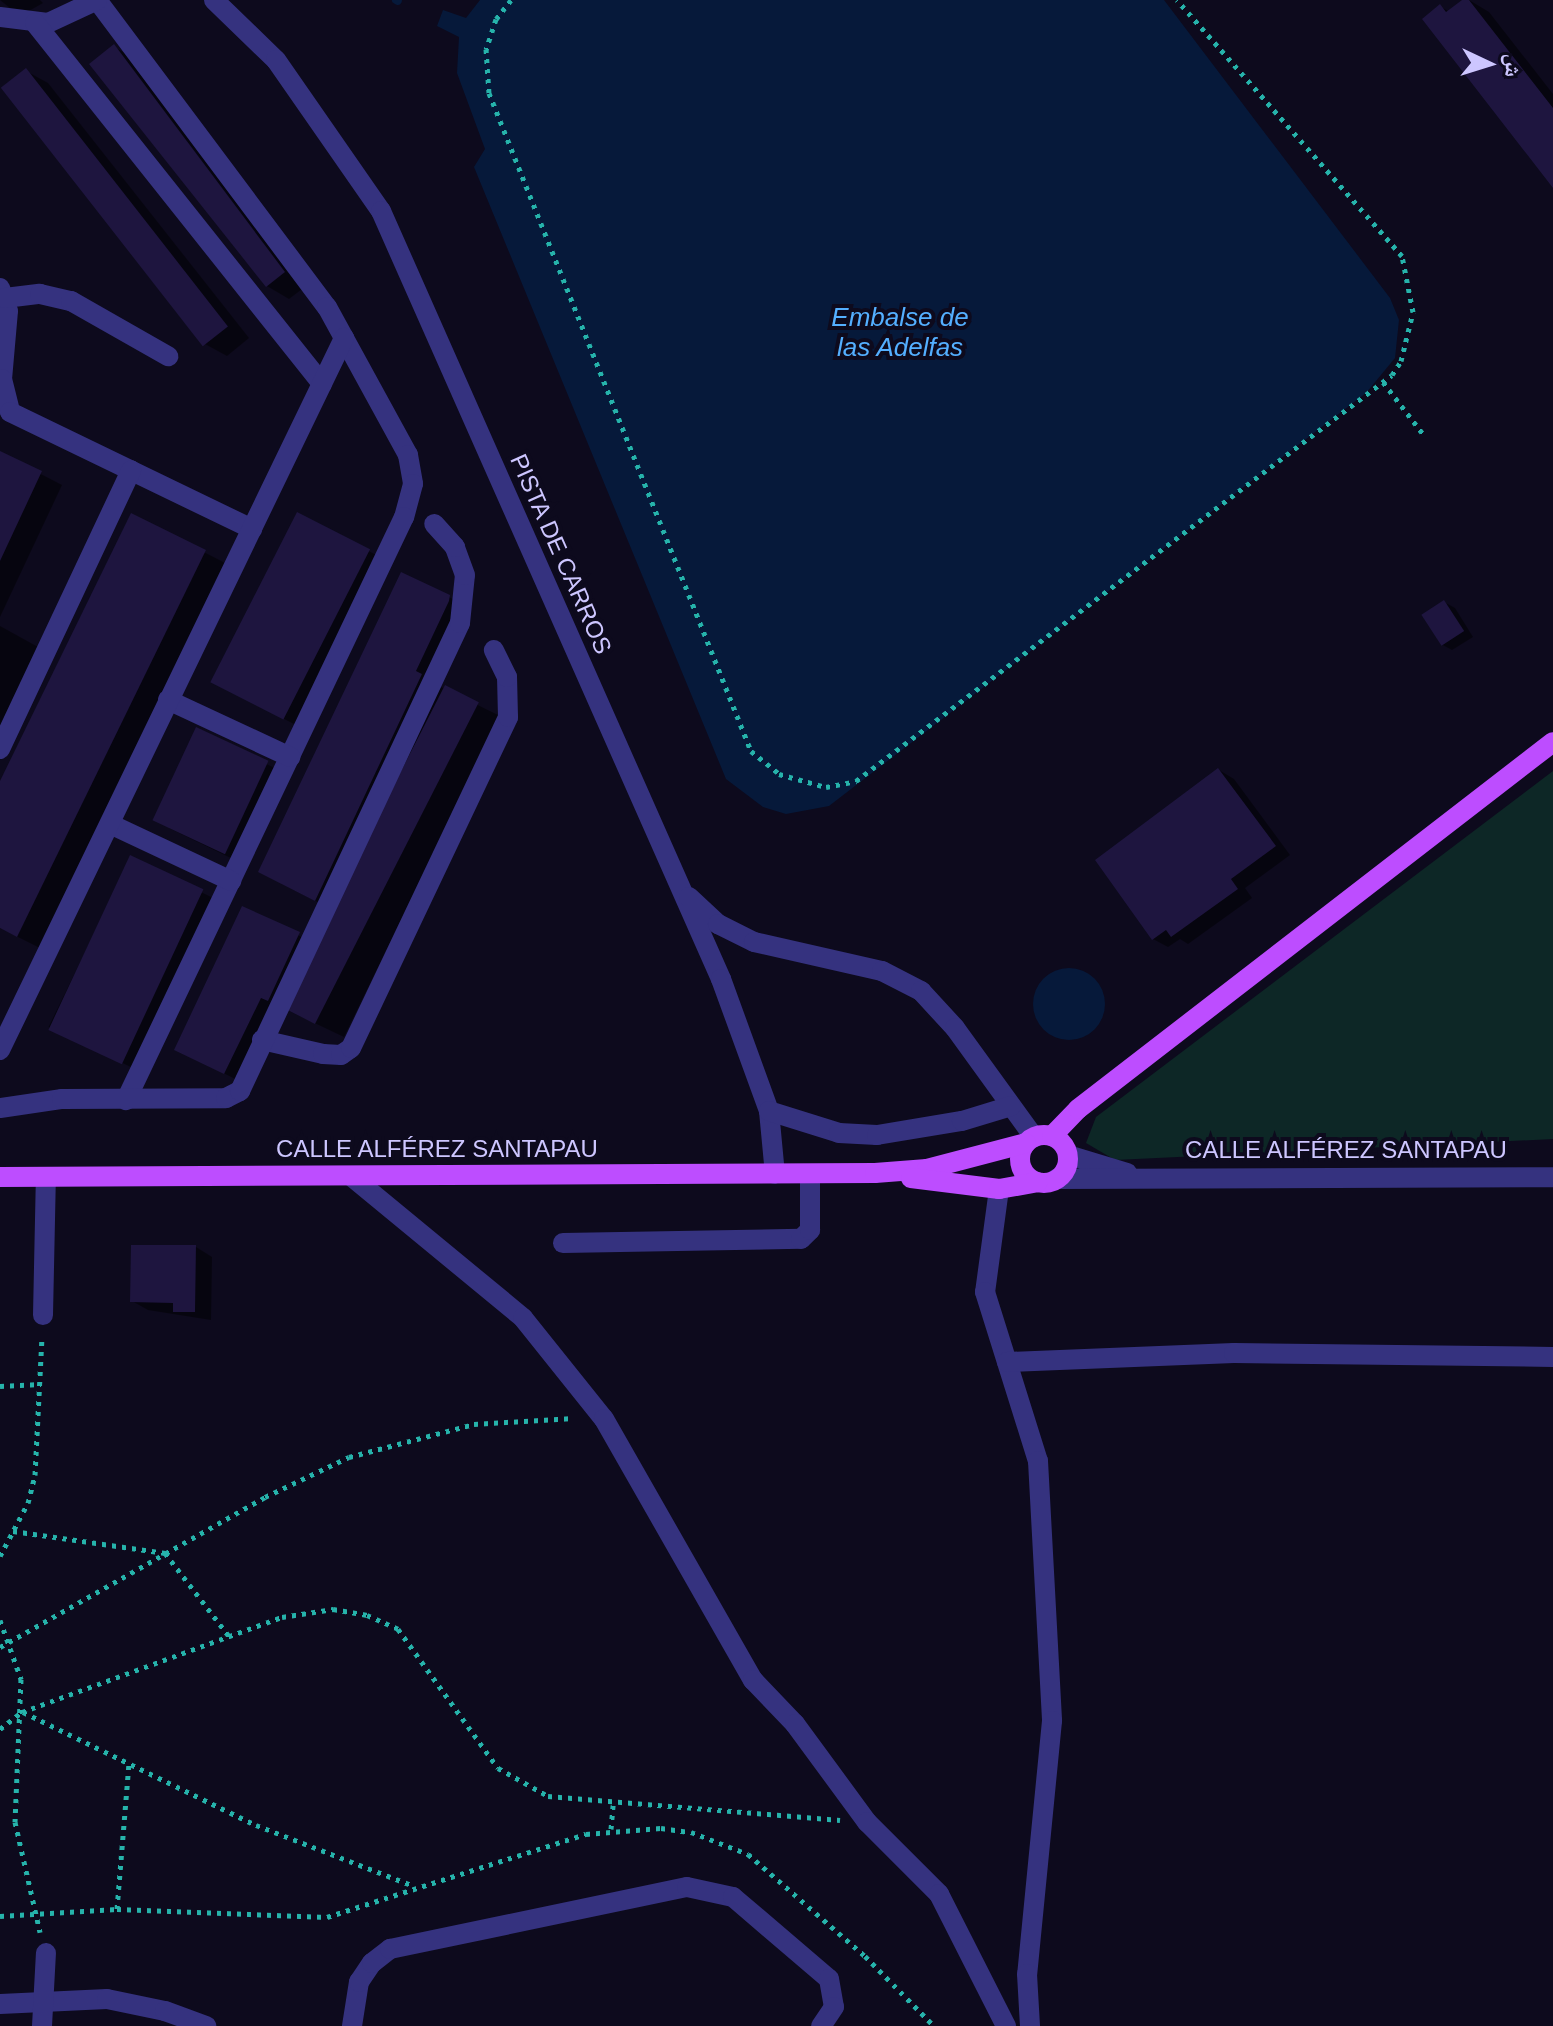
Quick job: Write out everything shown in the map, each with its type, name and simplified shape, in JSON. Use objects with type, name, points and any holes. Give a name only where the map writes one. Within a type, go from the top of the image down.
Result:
[{"type":"main road","points":[[1038,1139],[1068,1155],[1047,1181],[1022,1170],[1021,1151],[1553,742]]},
{"type":"main road","name":"CALLE ALFÉREZ SANTAPAU","points":[[0,1177],[875,1173],[927,1169],[1038,1139]]},
{"type":"main road","name":"CALLE ALFÉREZ SANTAPAU","points":[[875,1173],[999,1189],[1047,1181]]},
{"type":"street","points":[[0,17],[35,23],[68,18],[97,0],[327,307],[408,455],[413,484],[404,517],[126,1100]]},
{"type":"street","name":"PISTA DE CARROS","points":[[214,0],[276,60],[381,211],[681,888],[769,1111],[775,1174]]},
{"type":"street","points":[[35,23],[322,384]]},
{"type":"street","points":[[168,356],[71,301],[40,294],[3,293],[5,404],[18,416],[252,529]]},
{"type":"street","points":[[0,1050],[344,338]]},
{"type":"street","points":[[0,749],[131,470]]},
{"type":"street","points":[[0,1108],[62,1099],[126,1100],[236,1095],[460,623],[465,575],[455,547],[434,524]]},
{"type":"street","points":[[262,1040],[323,1054],[341,1055],[351,1048],[508,717],[507,677],[494,650]]},
{"type":"street","points":[[168,700],[290,757]]},
{"type":"street","points":[[110,824],[231,881]]},
{"type":"street","points":[[681,888],[718,924],[754,942],[882,971],[921,991],[955,1028],[1038,1139]]},
{"type":"street","points":[[769,1111],[839,1133],[877,1135],[962,1121],[1011,1106]]},
{"type":"street","name":"CALLE ALFÉREZ SANTAPAU","points":[[1068,1155],[1139,1175]]},
{"type":"street","points":[[563,1243],[801,1239],[810,1230],[810,1174]]},
{"type":"street","name":"CALLE ALFÉREZ SANTAPAU","points":[[1047,1181],[1139,1175],[1553,1177]]},
{"type":"street","points":[[351,1176],[523,1318],[604,1419],[753,1680],[795,1724],[867,1822],[939,1894],[1006,2026]]},
{"type":"street","points":[[43,1315],[46,1177]]},
{"type":"street","points":[[999,1189],[985,1292],[1038,1461],[1052,1721],[1027,1974],[1030,2026]]},
{"type":"street","points":[[1007,1362],[1234,1353],[1553,1357]]},
{"type":"street","points":[[352,2026],[359,1982],[390,1949],[687,1887],[733,1897],[829,1979],[834,2007],[821,2026]]},
{"type":"street","points":[[42,2026],[46,1953]]},
{"type":"street","points":[[0,2004],[43,2001],[136,2004],[206,2026]]},
{"type":"path","points":[[511,0],[496,19],[486,49],[489,93],[751,751],[796,782],[826,787],[856,781],[1383,382],[1401,361],[1412,329],[1412,293],[1402,256],[1177,0]]},
{"type":"path","points":[[1383,382],[1423,434]]},
{"type":"path","points":[[0,1556],[35,1475],[43,1315]]},
{"type":"path","points":[[0,1386],[41,1384]]},
{"type":"path","points":[[0,1647],[306,1475],[390,1443],[474,1424],[604,1419]]},
{"type":"path","points":[[13,1531],[165,1553],[229,1636]]},
{"type":"path","points":[[0,1729],[22,1712],[229,1636],[316,1610],[383,1621],[398,1629],[424,1660],[498,1768],[548,1796],[613,1805],[867,1822]]},
{"type":"path","points":[[0,1620],[21,1679],[22,1712],[13,1785],[15,1822],[46,1953]]},
{"type":"path","points":[[22,1712],[256,1825],[414,1886]]},
{"type":"path","points":[[117,1909],[129,1763]]},
{"type":"path","points":[[611,1829],[613,1805]]},
{"type":"path","points":[[0,1916],[117,1909],[327,1917],[414,1886],[611,1829],[691,1832],[748,1854],[865,1956],[934,2026]]},
{"type":"green space","points":[[1553,771],[1553,1139],[1115,1160],[1086,1143],[1096,1117]]},
{"type":"water","name":"Embalse de las Adelfas","points":[[480,0],[1164,0],[1390,298],[1399,320],[1395,358],[1366,393],[829,806],[786,814],[763,807],[726,779],[474,167],[485,149],[457,73],[459,37],[437,26],[443,10],[466,18]]},
{"type":"water","points":[[1069,968],[1089,974],[1099,984],[1105,1004],[1099,1024],[1089,1034],[1069,1040],[1049,1034],[1039,1024],[1033,1004],[1039,984],[1049,974]]},
{"type":"building","points":[[1462,0],[1469,0],[1553,108],[1553,188],[1422,19],[1440,4],[1446,12]]},
{"type":"building","points":[[114,44],[285,272],[266,287],[89,64]]},
{"type":"building","points":[[26,68],[228,326],[203,346],[1,88]]},
{"type":"building","points":[[0,451],[42,471],[0,561]]},
{"type":"building","points":[[297,512],[370,549],[283,719],[210,682]]},
{"type":"building","points":[[131,513],[206,550],[17,937],[0,928],[0,781]]},
{"type":"building","points":[[401,572],[450,595],[449,601],[416,671],[422,674],[315,901],[258,872]]},
{"type":"building","points":[[1444,600],[1464,631],[1442,646],[1421,615]]},
{"type":"building","points":[[445,685],[479,702],[315,1024],[281,1007]]},
{"type":"building","points":[[196,727],[269,761],[225,854],[152,820]]},
{"type":"building","points":[[1218,768],[1276,846],[1231,879],[1238,889],[1171,937],[1166,930],[1152,940],[1095,860]]},
{"type":"building","points":[[130,855],[203,889],[122,1064],[48,1030]]},
{"type":"building","points":[[242,906],[300,932],[268,1001],[261,998],[224,1074],[174,1050]]},
{"type":"building","points":[[131,1245],[196,1245],[195,1312],[173,1312],[173,1303],[130,1302]]}]
